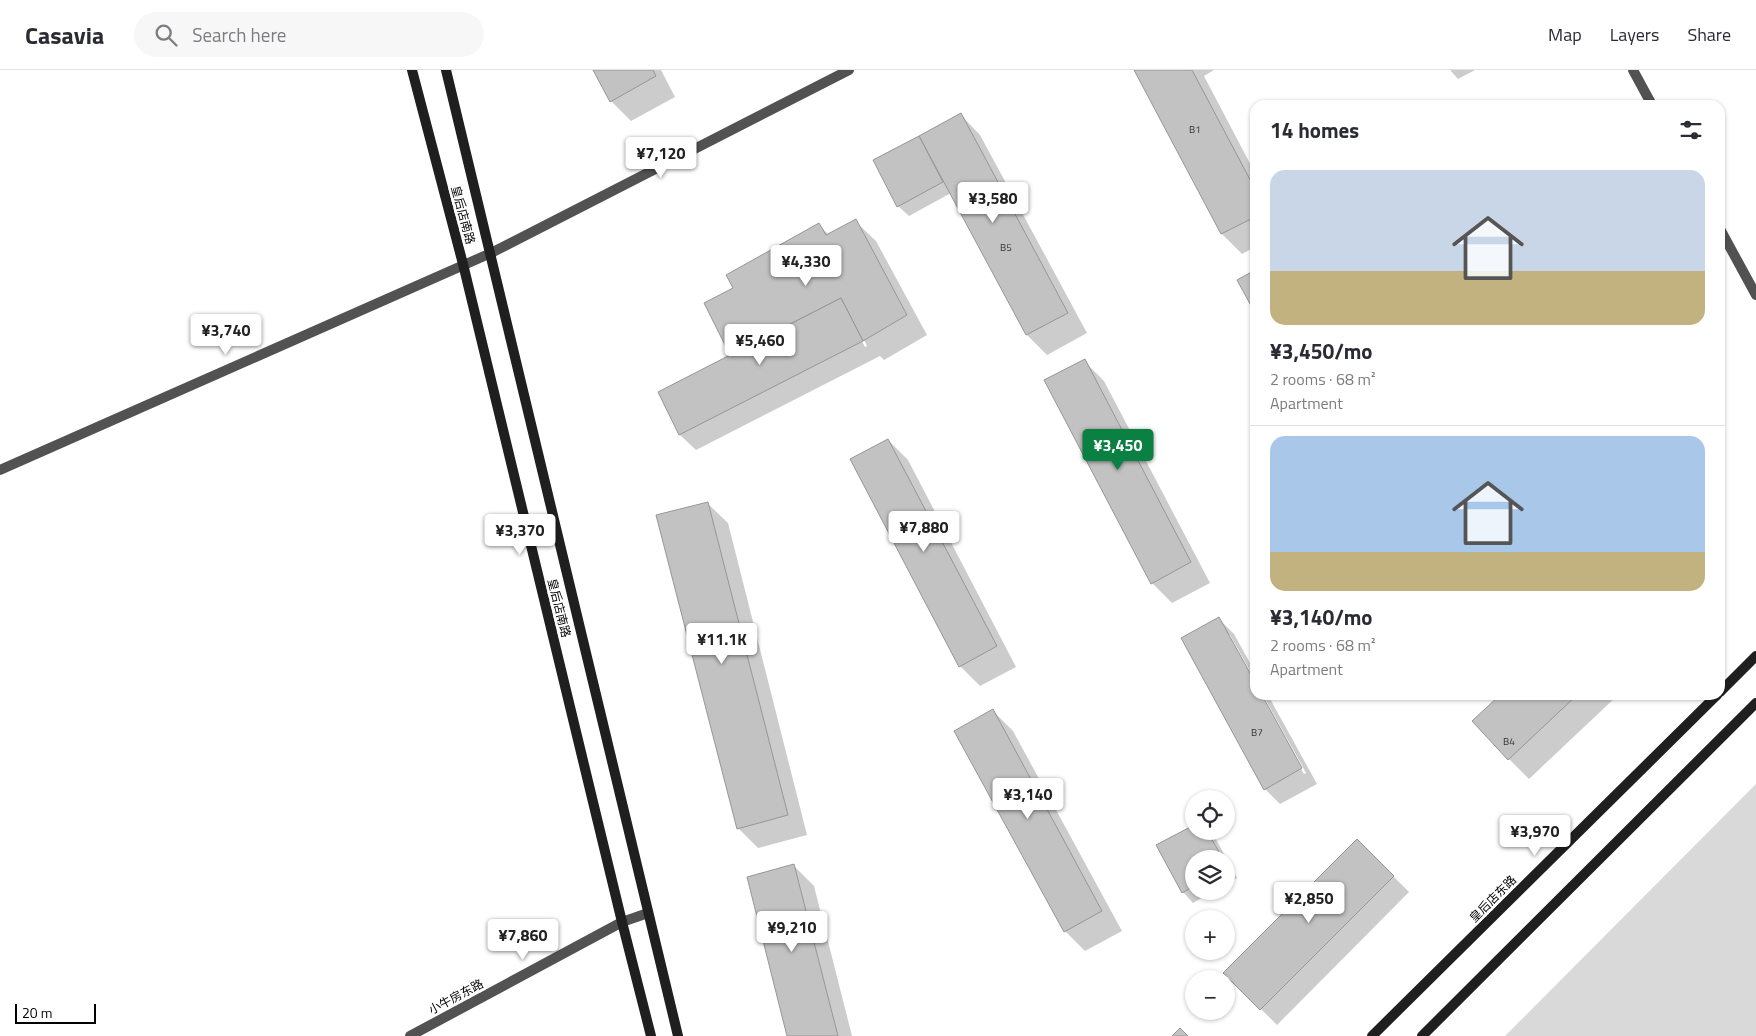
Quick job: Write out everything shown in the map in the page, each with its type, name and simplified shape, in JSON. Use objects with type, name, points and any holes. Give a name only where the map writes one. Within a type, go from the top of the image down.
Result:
[{"type":"street","name":"皇后店南路","points":[[412,70],[463,264],[651,1036]]},
{"type":"street","name":"皇后店南路","points":[[446,70],[678,1036]]},
{"type":"street","points":[[0,470],[490,253],[849,70]]},
{"type":"street","points":[[1633,70],[1649,100]]},
{"type":"street","points":[[1725,238],[1756,295]]},
{"type":"street","points":[[1725,687],[1756,656]]},
{"type":"street","name":"皇后店东路","points":[[1372,1036],[1712,700]]},
{"type":"street","points":[[1422,1036],[1756,703]]},
{"type":"street","name":"小牛房东路","points":[[410,1036],[622,922],[648,913]]},
{"type":"shaded area","points":[[1756,784],[1756,1036],[1505,1036]]},
{"type":"building","points":[[593,70],[653,70],[656,76],[610,102]]},
{"type":"building","points":[[1134,70],[1192,70],[1250,180],[1250,220],[1221,234]]},
{"type":"building","points":[[961,113],[1068,313],[1026,335],[919,136]]},
{"type":"building","points":[[919,136],[943,182],[897,207],[873,160]]},
{"type":"building","points":[[856,219],[907,315],[863,341],[841,298],[730,355],[704,303],[733,288],[726,275],[819,223],[826,235]]},
{"type":"building","points":[[1250,273],[1250,304],[1237,280]]},
{"type":"building","points":[[841,298],[863,341],[679,435],[658,392]]},
{"type":"building","points":[[1085,359],[1191,562],[1151,584],[1044,380]]},
{"type":"building","points":[[888,439],[997,646],[959,667],[850,459]]},
{"type":"building","points":[[708,502],[788,815],[737,829],[656,515]]},
{"type":"building","points":[[1219,617],[1250,673],[1250,700],[1265,700],[1302,768],[1264,790],[1181,638]]},
{"type":"building","points":[[1495,700],[1572,700],[1508,760],[1472,721]]},
{"type":"building","points":[[993,709],[1102,911],[1064,932],[954,731]]},
{"type":"building","points":[[1185,830],[1185,840],[1212,840],[1218,850],[1185,850],[1185,891],[1182,893],[1156,845]]},
{"type":"building","points":[[1357,839],[1394,876],[1260,1010],[1235,985],[1235,970],[1226,970]]},
{"type":"building","points":[[794,864],[838,1036],[787,1036],[747,877]]},
{"type":"building","points":[[1180,1028],[1188,1036],[1172,1036]]}]
